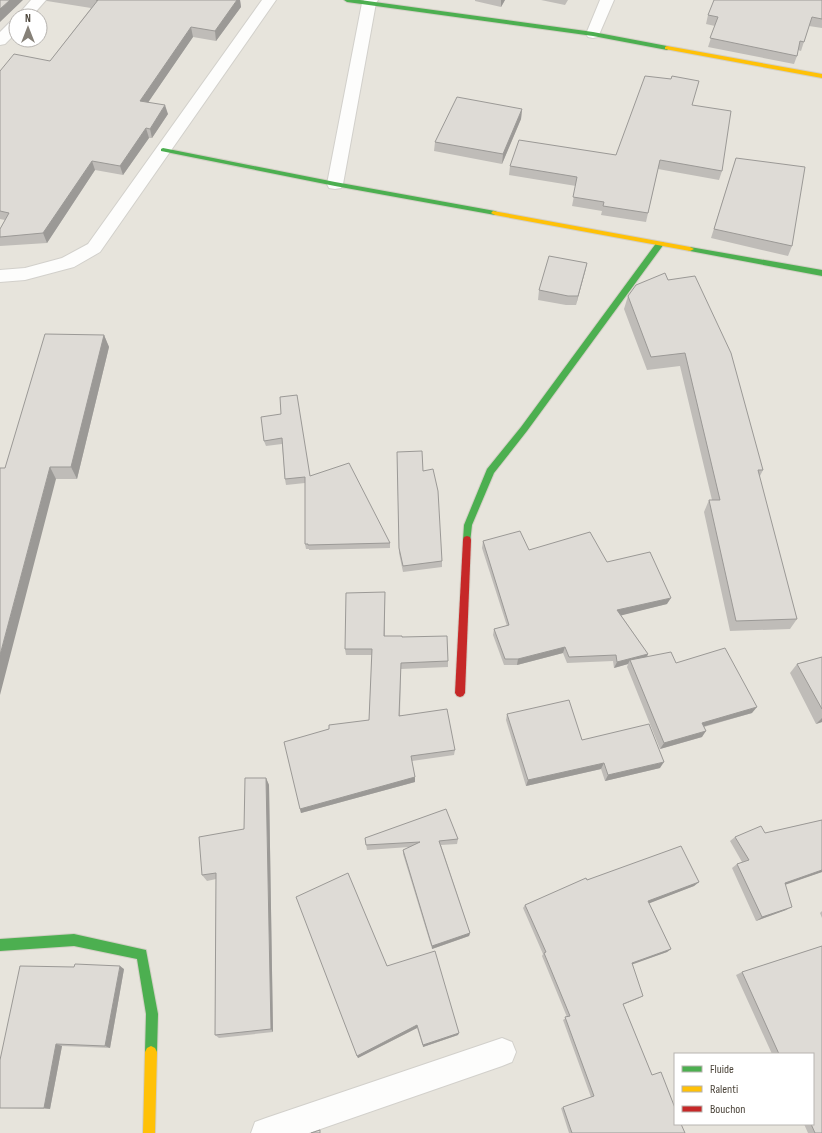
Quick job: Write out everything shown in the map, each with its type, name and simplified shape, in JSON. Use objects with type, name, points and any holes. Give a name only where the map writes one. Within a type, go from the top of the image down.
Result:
[{"type":"street","points":[[32,8],[39,0]]},
{"type":"street","points":[[0,276],[24,274],[68,263],[94,248],[269,0]]},
{"type":"street","points":[[347,0],[593,34],[822,76]]},
{"type":"street","points":[[593,34],[607,0]]},
{"type":"street","points":[[335,184],[370,2]]},
{"type":"street","points":[[0,41],[8,32]]},
{"type":"street","points":[[163,150],[335,184],[660,244],[822,272]]},
{"type":"street","points":[[460,692],[468,525],[490,471],[524,429],[660,244]]},
{"type":"street","points":[[0,945],[74,940],[142,954],[152,1014],[149,1133]]},
{"type":"street","points":[[266,1133],[502,1052]]},
{"type":"shaded area","points":[[0,0],[822,0],[822,1133],[0,1133]]},
{"type":"building","points":[[0,0],[10,0],[0,9]]},
{"type":"building","points":[[98,0],[237,0],[215,31],[191,27],[140,101],[165,105],[150,129],[146,128],[120,166],[92,161],[43,233],[0,237],[0,229],[9,213],[0,211],[0,71],[14,54],[50,61]]},
{"type":"building","points":[[714,0],[822,0],[822,19],[812,17],[804,42],[800,41],[797,56],[710,38],[718,17],[708,15]]},
{"type":"building","points":[[645,76],[671,79],[672,76],[699,81],[692,105],[731,111],[722,171],[660,160],[648,213],[603,206],[604,202],[573,197],[577,177],[510,166],[519,140],[616,155]]},
{"type":"building","points":[[457,97],[522,109],[503,154],[435,142]]},
{"type":"building","points":[[736,158],[805,167],[792,246],[714,229]]},
{"type":"building","points":[[549,256],[587,263],[578,296],[568,296],[539,290]]},
{"type":"building","points":[[665,273],[668,280],[695,276],[731,353],[763,470],[758,470],[797,619],[736,621],[709,500],[720,500],[685,353],[651,357],[628,296],[636,285]]},
{"type":"building","points":[[45,334],[104,335],[71,467],[50,467],[0,655],[0,468],[5,468]]},
{"type":"building","points":[[297,395],[310,476],[349,463],[390,543],[305,544],[305,477],[285,479],[282,438],[264,441],[261,417],[281,414],[280,397]]},
{"type":"building","points":[[422,451],[423,471],[433,469],[438,491],[442,561],[403,566],[399,548],[397,452]]},
{"type":"building","points":[[520,531],[529,550],[590,532],[607,562],[650,552],[671,598],[617,610],[648,654],[617,662],[616,655],[569,657],[565,647],[518,659],[505,659],[494,629],[509,625],[483,541]]},
{"type":"building","points":[[385,592],[384,636],[447,636],[448,661],[401,663],[399,716],[447,709],[455,750],[411,756],[415,777],[300,809],[284,742],[329,729],[329,725],[369,720],[372,649],[345,649],[346,593]]},
{"type":"building","points":[[725,648],[757,707],[702,723],[706,731],[664,743],[630,660],[671,652],[676,663]]},
{"type":"building","points":[[822,657],[822,709],[797,664]]},
{"type":"building","points":[[569,700],[582,740],[649,724],[664,762],[608,775],[604,763],[528,780],[507,714]]},
{"type":"building","points":[[245,778],[266,778],[271,1029],[215,1035],[216,873],[202,875],[199,837],[244,829]]},
{"type":"building","points":[[446,809],[458,839],[439,841],[470,933],[432,946],[403,850],[420,842],[366,845],[365,838]]},
{"type":"building","points":[[822,820],[822,870],[785,883],[792,907],[762,917],[737,864],[749,860],[735,837],[761,826],[765,833]]},
{"type":"building","points":[[681,846],[699,882],[648,901],[671,949],[632,963],[643,996],[623,1004],[652,1075],[661,1072],[674,1105],[674,1125],[681,1125],[685,1133],[572,1133],[563,1107],[594,1096],[565,1017],[570,1016],[544,953],[546,952],[525,905],[586,878],[587,880]]},
{"type":"building","points":[[348,873],[387,966],[435,951],[459,1033],[423,1045],[417,1025],[357,1056],[296,897]]},
{"type":"building","points":[[822,946],[822,1133],[815,1133],[811,1125],[814,1125],[814,1053],[779,1053],[742,972]]},
{"type":"building","points":[[75,964],[120,966],[105,1046],[56,1044],[44,1108],[0,1108],[0,1060],[20,966],[74,967]]},
{"type":"building","points":[[320,1130],[320,1133],[311,1133]]},
{"type":"traffic: fast","points":[[347,0],[593,34],[667,48]]},
{"type":"traffic: fast","points":[[163,150],[335,184],[495,213]]},
{"type":"traffic: fast","points":[[467,540],[468,525],[490,471],[524,429],[660,244]]},
{"type":"traffic: fast","points":[[690,249],[822,273]]},
{"type":"traffic: fast","points":[[0,945],[74,940],[142,954],[152,1014],[151,1052]]},
{"type":"traffic: slow","points":[[667,48],[822,76]]},
{"type":"traffic: slow","points":[[495,213],[690,249]]},
{"type":"traffic: slow","points":[[149,1133],[151,1052]]},
{"type":"traffic: jam","points":[[460,693],[467,540]]}]
